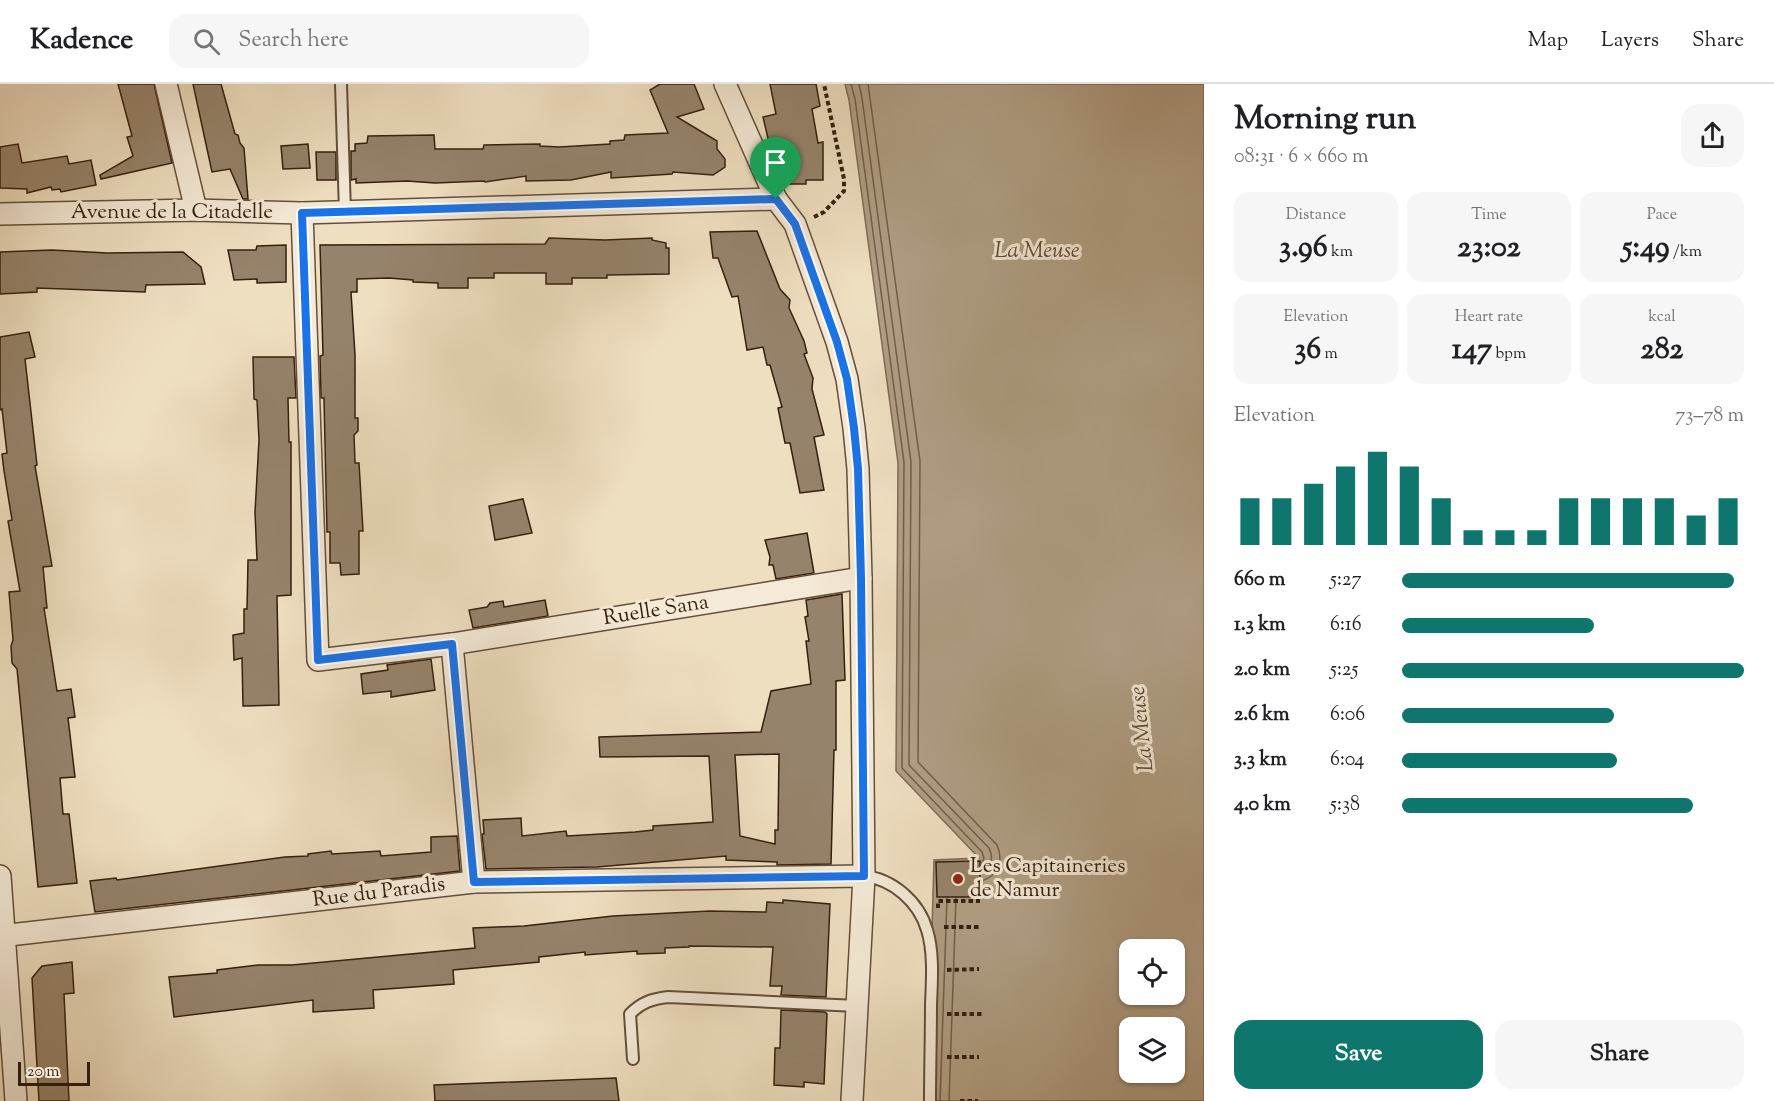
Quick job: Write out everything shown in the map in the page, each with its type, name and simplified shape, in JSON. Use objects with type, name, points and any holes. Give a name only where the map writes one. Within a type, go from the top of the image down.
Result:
[{"type":"street","points":[[166,84],[195,210]]},
{"type":"street","points":[[725,84],[776,199],[795,224],[837,342],[847,379],[858,469],[864,876],[852,1101]]},
{"type":"street","name":"Avenue de la Citadelle","points":[[0,214],[195,210],[302,213],[776,199]]},
{"type":"street","name":"Ruelle Sana","points":[[302,213],[318,660],[452,644],[861,578]]},
{"type":"street","points":[[452,644],[474,882]]},
{"type":"street","points":[[0,876],[2,936],[16,1101]]},
{"type":"street","name":"Rue du Paradis","points":[[2,936],[474,882],[864,876]]},
{"type":"lane","points":[[341,84],[345,212]]},
{"type":"lane","points":[[864,876],[877,877],[889,882],[913,903],[927,930],[932,972],[930,1101]]},
{"type":"lane","points":[[633,1059],[630,1014],[640,1004],[653,999],[668,997],[857,1006]]},
{"type":"path","points":[[795,224],[824,212],[844,191],[844,179],[824,84]]},
{"type":"path","points":[[938,927],[979,927]]},
{"type":"path","points":[[937,970],[979,969]]},
{"type":"path","points":[[937,1014],[982,1014]]},
{"type":"path","points":[[936,1057],[979,1057]]},
{"type":"path","points":[[960,1101],[978,1101]]},
{"type":"water","name":"La Meuse","points":[[845,84],[1204,84],[1204,1101],[927,1101],[934,860],[979,858],[896,771],[898,463]]},
{"type":"building","points":[[118,84],[154,84],[172,163],[101,179],[100,175],[133,156],[127,137],[132,136]]},
{"type":"building","points":[[193,84],[221,84],[235,134],[238,135],[244,148],[248,199],[243,199],[230,169],[212,172]]},
{"type":"building","points":[[660,84],[694,84],[704,109],[677,117],[717,141],[717,149],[725,159],[725,167],[713,175],[673,172],[672,174],[611,178],[611,172],[571,180],[526,181],[526,176],[485,182],[356,183],[356,179],[351,180],[351,151],[355,151],[355,144],[367,143],[368,136],[434,135],[435,149],[483,149],[484,145],[540,144],[540,146],[559,147],[610,144],[610,141],[624,140],[625,135],[668,133],[650,90]]},
{"type":"building","points":[[770,84],[816,84],[820,106],[812,109],[818,143],[823,142],[823,180],[806,180],[806,184],[787,184],[787,164],[774,164],[763,117],[776,114]]},
{"type":"building","points":[[18,144],[22,163],[67,156],[69,164],[91,160],[96,185],[61,192],[60,189],[52,190],[51,187],[27,193],[27,189],[0,188],[0,147]]},
{"type":"building","points":[[308,144],[310,168],[283,169],[281,146]]},
{"type":"building","points":[[316,152],[336,152],[336,180],[317,180]]},
{"type":"building","points":[[757,231],[780,289],[790,300],[789,308],[804,341],[807,353],[804,354],[813,378],[812,389],[824,435],[814,437],[824,490],[800,493],[790,443],[785,443],[778,408],[782,407],[770,365],[767,365],[763,347],[747,350],[738,296],[732,297],[718,258],[713,258],[710,232]]},
{"type":"building","points":[[549,238],[605,240],[652,238],[652,240],[666,243],[666,248],[669,248],[669,274],[607,275],[607,278],[572,278],[572,284],[546,284],[546,273],[494,273],[494,278],[468,278],[468,288],[438,288],[438,283],[389,278],[357,279],[357,292],[351,292],[355,355],[355,418],[358,418],[358,431],[354,435],[355,463],[359,463],[363,531],[359,531],[359,574],[341,575],[340,563],[330,563],[330,532],[327,532],[324,398],[321,398],[320,356],[323,355],[320,245],[545,244]]},
{"type":"building","points":[[286,245],[286,282],[257,283],[257,279],[234,280],[228,250],[256,250],[257,246]]},
{"type":"building","points":[[52,250],[107,253],[183,252],[201,267],[205,284],[146,285],[145,292],[37,288],[37,292],[0,294],[0,252]]},
{"type":"building","points":[[29,332],[35,357],[25,359],[37,465],[35,466],[52,566],[43,567],[47,608],[44,608],[57,691],[71,689],[75,717],[68,718],[75,777],[60,778],[63,814],[69,814],[77,883],[38,887],[17,669],[12,663],[13,640],[9,592],[20,591],[8,521],[12,520],[2,454],[7,453],[2,409],[0,410],[0,337]]},
{"type":"building","points":[[253,357],[294,357],[296,398],[288,398],[289,442],[291,442],[291,595],[277,596],[279,705],[243,706],[242,658],[234,660],[233,635],[244,633],[248,560],[257,560],[255,512],[259,440],[257,400],[254,399]]},
{"type":"building","points":[[523,499],[532,533],[495,540],[489,506]]},
{"type":"building","points":[[807,533],[814,573],[776,579],[773,565],[769,565],[770,557],[765,540]]},
{"type":"building","points":[[842,594],[845,680],[836,681],[836,750],[834,750],[831,864],[777,865],[777,862],[726,860],[726,856],[597,867],[486,869],[482,834],[484,834],[483,820],[521,818],[522,836],[566,831],[567,836],[635,832],[653,830],[653,826],[713,822],[709,756],[600,757],[599,737],[761,732],[771,691],[811,684],[806,641],[809,641],[805,617],[808,616],[806,600]],"holes":[[[779,754],[778,830],[775,830],[775,844],[740,836],[735,755]]]},
{"type":"building","points":[[545,600],[548,616],[473,628],[469,610],[503,601],[504,607]]},
{"type":"building","points":[[431,659],[435,690],[391,697],[391,691],[363,694],[361,674],[388,670],[387,665]]},
{"type":"building","points":[[457,836],[460,871],[95,912],[90,881],[116,878],[117,880],[285,857],[308,856],[308,854],[331,851],[332,854],[380,851],[381,856],[431,852],[431,837]]},
{"type":"building","name":"Les Capitaineries de Namur","points":[[980,861],[980,897],[937,897],[936,862]]},
{"type":"building","points":[[783,900],[830,904],[826,997],[781,995],[782,986],[770,986],[773,947],[689,946],[665,948],[665,953],[637,954],[637,951],[585,955],[585,952],[539,957],[539,962],[453,970],[454,984],[373,990],[374,1008],[313,1012],[313,1000],[174,1017],[169,977],[217,973],[217,970],[258,965],[292,965],[475,948],[473,928],[524,926],[613,916],[710,911],[766,912],[767,902],[783,903]]},
{"type":"building","points":[[72,962],[74,993],[64,994],[69,1101],[39,1101],[32,978],[42,966]]},
{"type":"building","points":[[781,1010],[825,1012],[827,1014],[824,1084],[804,1082],[804,1087],[774,1085],[775,1048],[780,1048]]},
{"type":"building","points":[[616,1078],[619,1101],[435,1101],[434,1085]]},
{"type":"place","name":"Les Capitaineries de Namur","points":[[958,879]]},
{"type":"route","points":[[776,199],[795,224],[837,342],[847,379],[854,428],[858,469],[861,578],[864,876],[474,882],[452,644],[318,660],[302,213],[776,199]]}]
